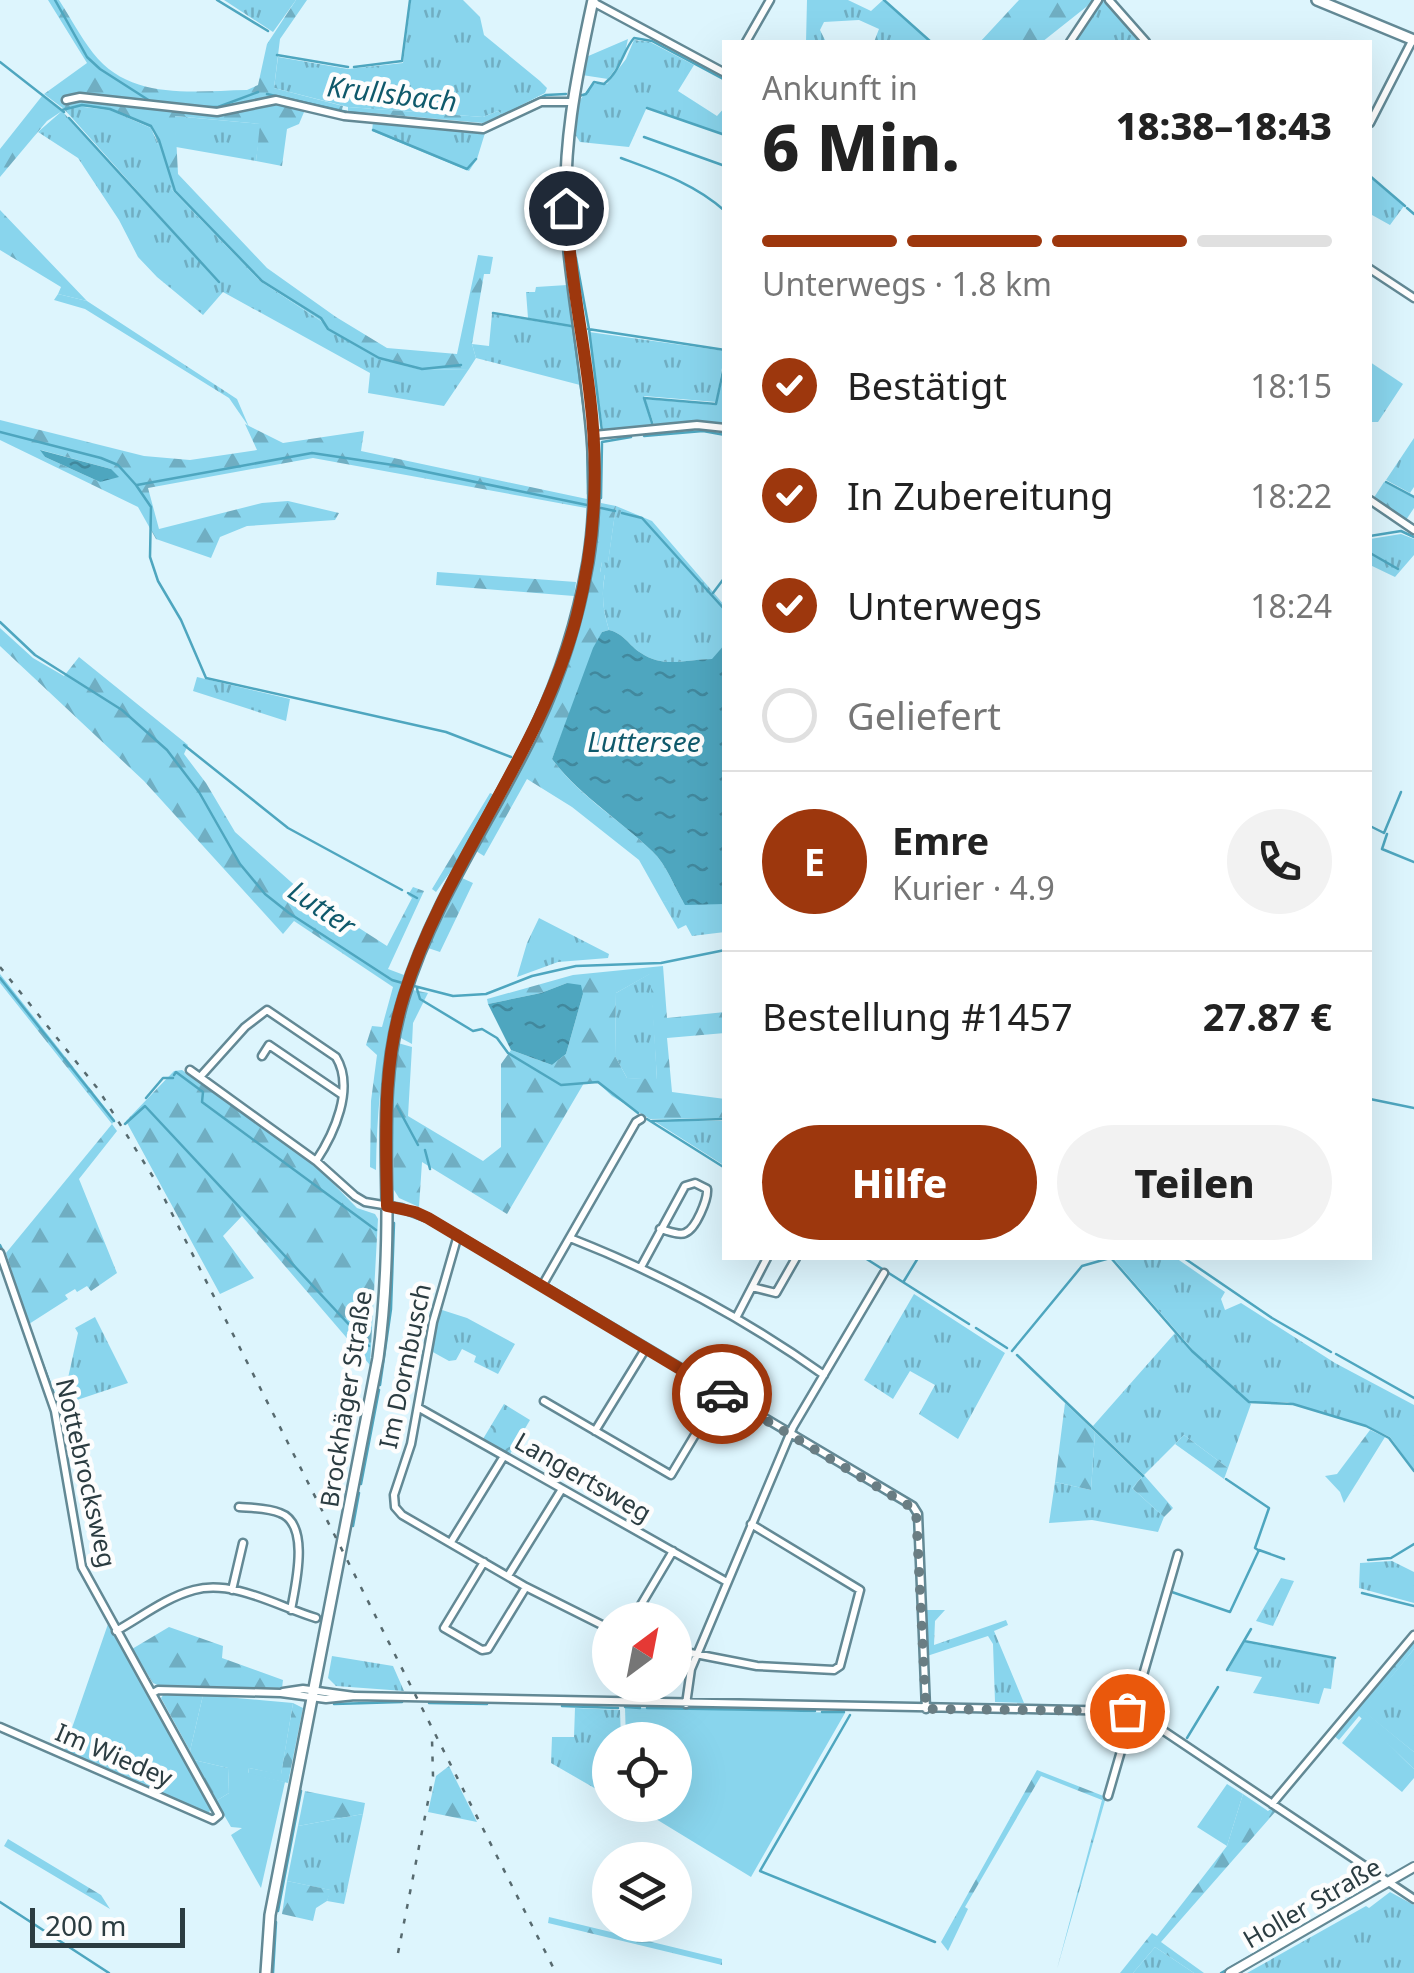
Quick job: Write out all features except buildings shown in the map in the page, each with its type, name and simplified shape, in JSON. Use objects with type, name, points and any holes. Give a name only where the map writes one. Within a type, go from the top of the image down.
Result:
[{"type":"main road","points":[[1316,0],[1413,39]]},
{"type":"main road","name":"Brockhäger Straße","points":[[266,1973],[270,1915],[378,1358],[385,1289],[386,1082],[404,996],[431,927],[538,724],[556,682],[576,618],[592,528],[594,435],[568,234],[566,162],[571,102],[593,1]]},
{"type":"street","points":[[747,40],[770,0]]},
{"type":"street","points":[[1071,40],[1098,0]]},
{"type":"street","points":[[1108,0],[1144,40]]},
{"type":"street","points":[[593,1],[722,71]]},
{"type":"street","points":[[1372,118],[1413,39]]},
{"type":"street","points":[[66,100],[80,97],[217,112],[276,100],[344,116],[483,129],[541,102],[571,102]]},
{"type":"street","points":[[1372,270],[1414,298]]},
{"type":"street","points":[[594,435],[697,425],[722,428]]},
{"type":"street","points":[[1372,501],[1414,530]]},
{"type":"street","points":[[200,1077],[245,1027],[267,1010],[336,1057],[341,1065],[341,1094],[336,1129],[316,1161]]},
{"type":"street","points":[[262,1056],[269,1045],[341,1094]]},
{"type":"street","points":[[190,1070],[316,1161],[355,1196],[365,1202],[415,1212],[458,1236],[916,1510],[926,1709]]},
{"type":"street","points":[[542,1286],[641,1119]]},
{"type":"street","points":[[641,1267],[660,1229],[685,1186],[695,1184],[706,1190],[708,1198],[688,1231],[682,1234],[660,1229]]},
{"type":"street","name":"Im Dornbusch","points":[[450,1542],[402,1515],[394,1504],[420,1408],[433,1322],[458,1236]]},
{"type":"street","points":[[570,1238],[641,1267],[737,1316],[824,1375]]},
{"type":"street","name":"Nottebrocksweg","points":[[0,1253],[55,1411],[82,1567],[217,1809],[219,1814],[213,1820]]},
{"type":"street","points":[[737,1316],[765,1260]]},
{"type":"street","points":[[752,1287],[776,1293],[795,1260]]},
{"type":"street","points":[[686,1704],[691,1668],[792,1434],[884,1273]]},
{"type":"street","points":[[595,1431],[646,1348]]},
{"type":"street","points":[[544,1401],[671,1475],[720,1393]]},
{"type":"street","name":"Langertsweg","points":[[420,1408],[727,1582]]},
{"type":"street","points":[[504,1456],[450,1542],[592,1620]]},
{"type":"street","points":[[508,1576],[562,1488]]},
{"type":"street","points":[[240,1507],[279,1512],[291,1522],[300,1559],[291,1610]]},
{"type":"street","points":[[692,1654],[760,1666],[834,1670],[840,1666],[860,1590],[751,1524]]},
{"type":"street","points":[[232,1590],[243,1543]]},
{"type":"street","points":[[643,1602],[674,1551]]},
{"type":"street","points":[[1108,1796],[1178,1554]]},
{"type":"street","points":[[484,1562],[444,1628],[482,1650],[488,1648],[526,1587]]},
{"type":"street","points":[[116,1631],[181,1594],[210,1587],[232,1590],[316,1618]]},
{"type":"street","points":[[1272,1804],[1414,1636]]},
{"type":"street","points":[[153,1693],[158,1690],[1132,1712],[1414,1898]]},
{"type":"street","name":"Im Wiedey","points":[[0,1727],[213,1820]]},
{"type":"street","name":"Holler Straße","points":[[1230,1973],[1414,1867]]},
{"type":"green space","points":[[48,0],[59,0],[93,53],[125,79],[164,90],[205,91],[247,90],[258,85],[267,44],[296,0],[307,0],[280,39],[274,88],[343,106],[341,113],[307,105],[299,124],[287,129],[282,166],[256,161],[260,124],[175,116],[178,174],[267,268],[387,348],[457,354],[478,255],[493,257],[490,274],[484,274],[472,344],[476,358],[469,369],[422,370],[379,359],[326,329],[323,322],[260,281],[172,190],[153,129],[99,108],[64,109],[44,94],[87,63]]},
{"type":"green space","points":[[224,0],[296,0],[273,32]]},
{"type":"green space","points":[[411,0],[463,0],[480,17],[484,35],[540,81],[547,88],[545,93],[502,115],[498,111],[483,117],[348,107],[274,88],[278,57],[348,69],[403,63]]},
{"type":"green space","points":[[807,0],[848,0],[871,11],[883,0],[928,40],[875,40],[879,29],[859,20],[824,22],[820,30],[825,40],[806,40]]},
{"type":"green space","points":[[1019,0],[1095,0],[1045,40],[982,40]]},
{"type":"green space","points":[[1100,0],[1106,0],[1140,40],[1073,40]]},
{"type":"green space","points":[[628,39],[624,57],[608,79],[582,75],[586,57]]},
{"type":"green space","points":[[634,40],[650,42],[694,65],[678,91],[717,116],[722,110],[722,134],[647,107],[629,147],[580,142],[575,134],[580,100],[592,84],[607,84],[626,59]]},
{"type":"green space","points":[[42,96],[62,111],[47,121],[0,177],[0,149]]},
{"type":"green space","points":[[75,106],[110,110],[151,128],[172,190],[260,281],[379,359],[422,370],[469,369],[444,406],[368,393],[370,373],[223,292],[203,315],[138,257],[78,158],[38,132],[62,111],[220,283],[64,109]]},
{"type":"green space","points":[[348,107],[483,117],[498,111],[502,115],[483,123],[348,111]]},
{"type":"green space","points":[[174,116],[261,124],[256,161],[176,147]]},
{"type":"green space","points":[[373,122],[485,133],[469,171],[372,131]]},
{"type":"green space","points":[[1372,179],[1404,206],[1390,225],[1372,215]]},
{"type":"green space","points":[[0,210],[87,301],[58,294],[61,287],[0,250]]},
{"type":"green space","points":[[567,285],[572,326],[528,318],[526,292],[535,292],[536,287]]},
{"type":"green space","points":[[58,294],[87,301],[237,399],[249,427],[229,398],[85,309],[54,300]]},
{"type":"green space","points":[[492,314],[572,327],[580,385],[476,358],[472,344],[489,346]]},
{"type":"green space","points":[[589,332],[722,351],[716,402],[644,396],[652,427],[603,429]]},
{"type":"green space","points":[[1372,363],[1403,384],[1378,422],[1372,422]]},
{"type":"green space","points":[[722,381],[722,426],[655,427],[645,399],[716,405]]},
{"type":"green space","points":[[0,420],[144,456],[190,460],[257,450],[245,424],[283,443],[364,431],[361,451],[587,499],[586,508],[313,458],[148,488],[159,529],[262,503],[288,501],[339,513],[335,520],[247,526],[220,537],[211,558],[156,539],[138,507],[0,440]],"holes":[[[41,450],[111,469],[100,482],[45,457]]]},
{"type":"green space","points":[[1414,438],[1414,487],[1410,493],[1386,480]]},
{"type":"green space","points":[[1384,482],[1414,498],[1414,508],[1406,520],[1373,499]]},
{"type":"green space","points":[[601,503],[616,506],[608,563],[602,562],[600,572],[605,574],[603,602],[609,630],[602,632],[552,759],[575,785],[657,857],[685,905],[662,901],[639,860],[572,807],[527,779],[484,856],[476,851],[559,684],[585,600]]},
{"type":"green space","points":[[616,506],[652,521],[722,603],[722,648],[713,659],[659,661],[609,630],[603,602],[605,575],[600,573],[602,562],[608,562]]},
{"type":"green space","points":[[1401,534],[1414,539],[1414,555],[1395,577],[1372,566],[1372,539]]},
{"type":"green space","points":[[437,572],[576,582],[574,596],[436,585]]},
{"type":"green space","points":[[0,628],[33,658],[64,676],[79,657],[188,745],[184,754],[235,832],[300,890],[387,946],[412,898],[408,895],[413,887],[424,891],[388,969],[404,975],[382,1072],[376,1170],[370,1167],[371,1101],[377,1055],[366,1045],[372,1026],[382,1027],[393,987],[294,921],[283,934],[144,781],[0,646]]},
{"type":"green space","points":[[197,677],[290,699],[286,721],[193,691]]},
{"type":"green space","points":[[490,793],[495,795],[436,892],[432,889]]},
{"type":"green space","points":[[462,878],[473,883],[440,952],[428,948]]},
{"type":"green space","points":[[662,901],[722,904],[722,932],[692,936],[686,925],[678,929]]},
{"type":"green space","points":[[539,918],[609,954],[608,958],[558,962],[517,977]]},
{"type":"green space","points":[[663,966],[667,1018],[722,1012],[722,1033],[667,1038],[672,1092],[722,1099],[722,1118],[650,1119],[598,1083],[584,1083],[507,1214],[422,1162],[419,1207],[399,1198],[394,1190],[392,1076],[398,1043],[412,1047],[408,1116],[483,1161],[501,1147],[501,1064],[511,1050],[552,1065],[566,1054],[583,994],[567,983],[488,1004],[487,999],[573,975]],"holes":[[[650,974],[657,1079],[627,1078],[615,1056],[616,993]]]},
{"type":"green space","points":[[651,973],[657,1080],[627,1078],[615,1056],[616,993]]},
{"type":"green space","points":[[0,974],[115,1120],[112,1124],[0,983]]},
{"type":"green space","points":[[413,990],[428,993],[413,1023],[412,1044],[399,1037]]},
{"type":"green space","points":[[182,1070],[314,1164],[357,1208],[375,1214],[378,1219],[370,1365],[242,1216],[223,1236],[254,1278],[220,1294],[126,1121],[174,1071]]},
{"type":"green space","points":[[654,1121],[722,1121],[722,1164]]},
{"type":"green space","points":[[112,1124],[117,1131],[79,1179],[117,1273],[91,1291],[87,1286],[77,1292],[75,1289],[65,1295],[68,1299],[29,1324],[6,1253]]},
{"type":"green space","points":[[1115,1260],[1179,1260],[1225,1292],[1221,1299],[1225,1310],[1241,1303],[1335,1363],[1414,1405],[1414,1470],[1390,1437],[1367,1426],[1287,1402],[1250,1402],[1193,1350]]},
{"type":"green space","points":[[914,1294],[1005,1353],[958,1439],[919,1414],[935,1385],[910,1371],[893,1399],[864,1380]]},
{"type":"green space","points":[[439,1309],[467,1318],[515,1344],[498,1374],[474,1362],[476,1356],[462,1349],[456,1360],[449,1361],[431,1351]]},
{"type":"green space","points":[[95,1317],[128,1383],[62,1405],[78,1333],[75,1328]]},
{"type":"green space","points":[[1175,1333],[1251,1404],[1228,1468],[1184,1435],[1144,1475],[1093,1426]]},
{"type":"green space","points":[[1065,1403],[1095,1432],[1091,1490],[1055,1482]]},
{"type":"green space","points":[[504,1404],[530,1420],[510,1454],[483,1439]]},
{"type":"green space","points":[[1370,1430],[1385,1437],[1344,1503],[1340,1492],[1325,1476],[1337,1474]]},
{"type":"green space","points":[[1095,1432],[1142,1477],[1132,1488],[1164,1517],[1158,1532],[1092,1520],[1049,1523],[1055,1482],[1091,1490]]},
{"type":"green space","points":[[1184,1435],[1228,1468],[1224,1479],[1175,1444]]},
{"type":"green space","points":[[1144,1475],[1173,1508],[1164,1517],[1132,1488]]},
{"type":"green space","points":[[1392,1561],[1414,1572],[1414,1603],[1359,1588],[1360,1563]]},
{"type":"green space","points":[[1281,1578],[1294,1581],[1273,1626],[1256,1621]]},
{"type":"green space","points":[[926,1610],[945,1610],[935,1621],[934,1645],[1006,1620],[1008,1625],[994,1631],[1024,1703],[995,1702],[993,1644],[988,1636],[927,1656]]},
{"type":"green space","points":[[108,1624],[212,1809],[208,1813],[64,1751]]},
{"type":"green space","points":[[169,1627],[223,1646],[222,1658],[283,1680],[282,1688],[153,1683],[132,1649]]},
{"type":"green space","points":[[1414,1639],[1414,1649],[1364,1711],[1414,1752],[1414,1769],[1359,1716],[1339,1740],[1333,1735]]},
{"type":"green space","points":[[1244,1642],[1335,1659],[1331,1689],[1324,1688],[1319,1704],[1253,1693],[1262,1677],[1228,1671]]},
{"type":"green space","points":[[1414,1649],[1414,1752],[1363,1711]]},
{"type":"green space","points":[[332,1656],[393,1666],[404,1691],[336,1686],[328,1678]]},
{"type":"green space","points":[[164,1694],[203,1695],[190,1751],[161,1698]]},
{"type":"green space","points":[[203,1695],[293,1703],[281,1775],[249,1768],[248,1773],[285,1782],[261,1888],[231,1835],[242,1828],[231,1827],[216,1801],[229,1793],[228,1768],[194,1760],[190,1751]]},
{"type":"green space","points":[[293,1703],[303,1708],[288,1783],[248,1774],[249,1768],[281,1774]]},
{"type":"green space","points":[[575,1708],[620,1710],[620,1722],[592,1722],[592,1787],[551,1763],[552,1737],[574,1737]]},
{"type":"green space","points":[[625,1708],[845,1713],[751,1877],[661,1822],[692,1822],[692,1722],[625,1722]]},
{"type":"green space","points":[[1362,1718],[1414,1769],[1414,1778],[1402,1792],[1342,1743]]},
{"type":"green space","points":[[194,1760],[228,1768],[229,1793],[216,1801]]},
{"type":"green space","points":[[449,1766],[477,1822],[428,1812],[436,1776]]},
{"type":"green space","points":[[1037,1770],[1106,1797],[1057,1969],[1102,1800],[1041,1776],[965,1907],[968,1909],[948,1951],[941,1942]]},
{"type":"green space","points":[[1227,1784],[1243,1794],[1227,1846],[1197,1827]]},
{"type":"green space","points":[[305,1791],[365,1803],[363,1814],[298,1826]]},
{"type":"green space","points":[[1243,1794],[1268,1811],[1276,1811],[1161,1942],[1204,1973],[1194,1973],[1155,1947],[1133,1973],[1120,1973],[1152,1933],[1157,1936],[1227,1846]]},
{"type":"green space","points":[[363,1814],[344,1904],[327,1901],[330,1890],[287,1881],[298,1826]]},
{"type":"green space","points":[[8,1839],[101,1895],[110,1909],[4,1846]]},
{"type":"green space","points":[[287,1881],[331,1890],[327,1901],[316,1908],[313,1921],[282,1914]]},
{"type":"green space","points":[[1390,1892],[1414,1905],[1414,1973],[1247,1973],[1366,1906],[1369,1908]]},
{"type":"green space","points":[[549,1917],[592,1927],[592,1934],[548,1923]]},
{"type":"green space","points":[[627,1942],[652,1942],[722,1959],[722,1965]]},
{"type":"green space","points":[[1155,1947],[1194,1973],[1133,1973]]},
{"type":"water","points":[[40,450],[111,469],[119,477],[100,482],[45,457]]},
{"type":"water","name":"Luttersee","points":[[602,632],[619,634],[641,653],[659,661],[712,659],[722,647],[722,904],[685,905],[657,857],[552,759]]},
{"type":"water","points":[[567,983],[581,985],[583,994],[566,1054],[552,1065],[511,1050],[488,1004]]},
{"type":"waterway","name":"Krullsbach","points":[[55,0],[87,57],[100,69],[150,101],[189,106]]},
{"type":"waterway","points":[[217,0],[268,31]]},
{"type":"waterway","points":[[354,67],[402,61],[410,0]]},
{"type":"waterway","points":[[884,0],[929,40]]},
{"type":"waterway","name":"Krullsbach","points":[[579,96],[586,94],[594,82],[604,84],[610,79],[634,38],[652,41],[722,78]]},
{"type":"waterway","points":[[277,55],[348,67]]},
{"type":"waterway","points":[[0,62],[64,112]]},
{"type":"waterway","name":"Krullsbach","points":[[202,107],[218,107],[258,92]]},
{"type":"waterway","name":"Krullsbach","points":[[267,94],[347,112],[483,126],[491,122]]},
{"type":"waterway","name":"Krullsbach","points":[[498,118],[546,95],[566,94]]},
{"type":"waterway","points":[[62,110],[82,105],[110,109],[151,126],[175,191],[262,281],[321,318],[328,329],[379,358],[422,369],[461,365]]},
{"type":"waterway","points":[[647,108],[722,134]]},
{"type":"waterway","points":[[69,118],[219,282]]},
{"type":"waterway","points":[[373,130],[467,169],[476,159]]},
{"type":"waterway","points":[[644,137],[722,165]]},
{"type":"waterway","points":[[621,158],[689,186],[722,209]]},
{"type":"waterway","points":[[1372,178],[1405,206]]},
{"type":"waterway","points":[[1407,208],[1414,214]]},
{"type":"waterway","points":[[576,258],[602,431]]},
{"type":"waterway","points":[[493,313],[571,326]]},
{"type":"waterway","points":[[573,327],[587,434],[588,494]]},
{"type":"waterway","points":[[588,329],[722,350]]},
{"type":"waterway","points":[[653,426],[644,398],[716,404],[722,376]]},
{"type":"waterway","points":[[644,436],[703,431],[722,434]]},
{"type":"waterway","points":[[0,432],[101,458],[118,465],[136,485],[151,507],[150,557],[158,581],[181,620],[206,678],[446,732],[511,757]]},
{"type":"waterway","points":[[601,498],[602,442],[631,437]]},
{"type":"waterway","points":[[137,485],[312,453],[393,465],[587,505]]},
{"type":"waterway","points":[[1386,482],[1414,497]]},
{"type":"waterway","points":[[601,508],[615,511]]},
{"type":"waterway","points":[[622,513],[642,518],[722,607]]},
{"type":"waterway","name":"Krullsbach","points":[[1372,536],[1401,531],[1414,537]]},
{"type":"waterway","points":[[1372,554],[1398,569]]},
{"type":"waterway","points":[[713,593],[722,581]]},
{"type":"waterway","name":"Lutter","points":[[0,622],[35,655],[122,710],[167,750],[199,792],[240,864],[265,894],[392,980],[406,984]]},
{"type":"waterway","points":[[184,745],[288,828],[402,890]]},
{"type":"waterway","points":[[1372,827],[1384,833],[1401,792]]},
{"type":"waterway","points":[[1387,834],[1382,849],[1414,862]]},
{"type":"waterway","points":[[408,893],[417,898]]},
{"type":"waterway","name":"Lutter","points":[[414,986],[453,996],[486,994],[532,976],[576,966],[661,963],[722,951]]},
{"type":"waterway","points":[[0,978],[114,1121]]},
{"type":"waterway","points":[[417,989],[420,999],[473,1031],[482,1029],[497,1038],[508,1053],[561,1085],[598,1082],[638,1113]]},
{"type":"waterway","points":[[174,1075],[176,1072],[203,1092],[202,1102],[376,1230]]},
{"type":"waterway","points":[[146,1098],[163,1078],[173,1078]]},
{"type":"waterway","name":"Lutter","points":[[1372,1099],[1414,1108]]},
{"type":"waterway","points":[[392,1105],[392,1189]]},
{"type":"waterway","points":[[125,1124],[145,1106],[369,1346]]},
{"type":"waterway","points":[[397,1106],[418,1145]]},
{"type":"waterway","points":[[647,1119],[722,1166]]},
{"type":"waterway","points":[[652,1121],[722,1119]]},
{"type":"waterway","points":[[425,1150],[430,1169]]},
{"type":"waterway","points":[[380,1385],[391,1309],[394,1223]]},
{"type":"waterway","points":[[0,1245],[5,1255]]},
{"type":"waterway","points":[[868,1260],[969,1324]]},
{"type":"waterway","points":[[904,1281],[917,1260]]},
{"type":"waterway","points":[[1012,1351],[1082,1266],[1103,1260]]},
{"type":"waterway","points":[[1113,1260],[1192,1351],[1249,1402],[1293,1404],[1366,1426],[1389,1438],[1414,1471]]},
{"type":"waterway","points":[[1187,1260],[1272,1318],[1331,1352]]},
{"type":"waterway","points":[[976,1328],[1007,1348]]},
{"type":"waterway","points":[[1336,1354],[1414,1398]]},
{"type":"waterway","points":[[1017,1355],[1143,1476]]},
{"type":"waterway","points":[[40,1357],[54,1394]]},
{"type":"waterway","points":[[361,1484],[379,1390]]},
{"type":"waterway","points":[[56,1401],[71,1483]]},
{"type":"waterway","points":[[54,1421],[69,1512]]},
{"type":"waterway","points":[[1226,1479],[1269,1508],[1255,1548],[1258,1550]]},
{"type":"waterway","points":[[353,1526],[359,1493]]},
{"type":"waterway","points":[[1368,1560],[1391,1558],[1414,1544]]},
{"type":"waterway","points":[[1169,1591],[1230,1612],[1259,1550],[1284,1559]]},
{"type":"waterway","points":[[1362,1593],[1414,1606]]},
{"type":"waterway","points":[[1227,1670],[1251,1629]]},
{"type":"waterway","points":[[1244,1641],[1335,1658]]},
{"type":"waterway","points":[[1187,1738],[1218,1687]]},
{"type":"waterway","points":[[334,1704],[402,1702]]},
{"type":"waterway","points":[[429,1703],[487,1704]]},
{"type":"waterway","points":[[562,1706],[618,1708]]},
{"type":"waterway","points":[[625,1707],[640,1708]]},
{"type":"waterway","points":[[647,1708],[815,1711]]},
{"type":"waterway","points":[[822,1712],[844,1712]]},
{"type":"waterway","points":[[850,1715],[760,1871],[935,1942]]},
{"type":"waterway","points":[[0,1731],[68,1760]]},
{"type":"waterway","points":[[278,1911],[301,1791]]},
{"type":"waterway","points":[[1403,1878],[1414,1872]]},
{"type":"waterway","points":[[1221,1973],[1374,1885]]},
{"type":"waterway","points":[[0,1902],[109,1973]]},
{"type":"waterway","points":[[1277,1951],[1345,1911]]},
{"type":"waterway","points":[[273,1973],[276,1922]]},
{"type":"waterway","points":[[1239,1973],[1271,1954]]},
{"type":"railway","points":[[0,967],[98,1089],[155,1180],[556,1973]]},
{"type":"railway","points":[[398,1953],[433,1776],[432,1739]]},
{"type":"way so far","points":[[722,1394],[916,1510],[926,1709],[1127,1711]]},
{"type":"route","points":[[566,208],[594,435],[589,557],[576,618],[556,682],[431,927],[404,996],[386,1082],[387,1206],[428,1218],[722,1394]]}]
